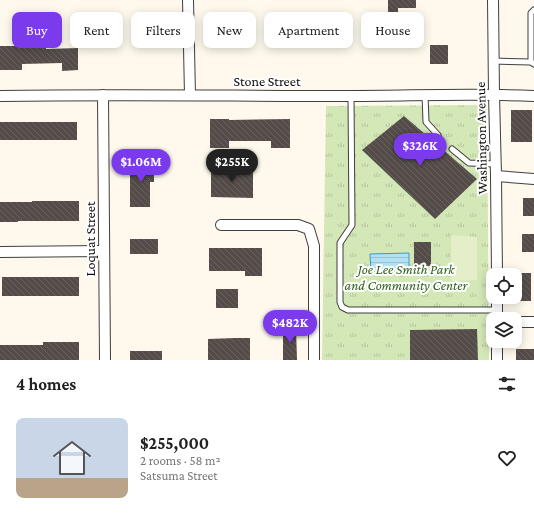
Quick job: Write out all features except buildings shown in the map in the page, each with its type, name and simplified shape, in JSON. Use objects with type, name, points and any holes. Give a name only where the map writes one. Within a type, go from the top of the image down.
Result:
[{"type":"street","points":[[188,0],[190,95]]},
{"type":"street","name":"Washington Avenue","points":[[493,0],[497,268]]},
{"type":"street","name":"Stone Street","points":[[0,96],[103,94],[351,96],[494,94],[534,96]]},
{"type":"street","name":"Loquat Street","points":[[103,94],[105,360]]},
{"type":"street","points":[[496,176],[534,179]]},
{"type":"street","points":[[222,224],[298,224],[309,229],[314,246],[314,360]]},
{"type":"street","points":[[0,252],[104,252]]},
{"type":"street","points":[[522,322],[534,322]]},
{"type":"street","points":[[497,348],[497,360]]},
{"type":"lane","points":[[493,61],[532,63],[531,13],[534,10]]},
{"type":"lane","points":[[531,46],[534,52]]},
{"type":"lane","points":[[425,95],[426,122],[438,135]]},
{"type":"lane","points":[[351,96],[352,225],[340,243],[340,302],[342,307],[348,310],[486,314]]},
{"type":"lane","points":[[452,149],[469,163],[496,164]]},
{"type":"green space","name":"Joe Lee Smith Park and Community Center","points":[[487,105],[488,268],[486,268],[486,304],[489,304],[489,312],[486,312],[486,348],[489,348],[489,360],[322,360],[326,106]]},
{"type":"green space","points":[[451,235],[477,237],[477,280],[451,281]]},
{"type":"water","points":[[409,253],[409,272],[371,272],[370,254]]}]
